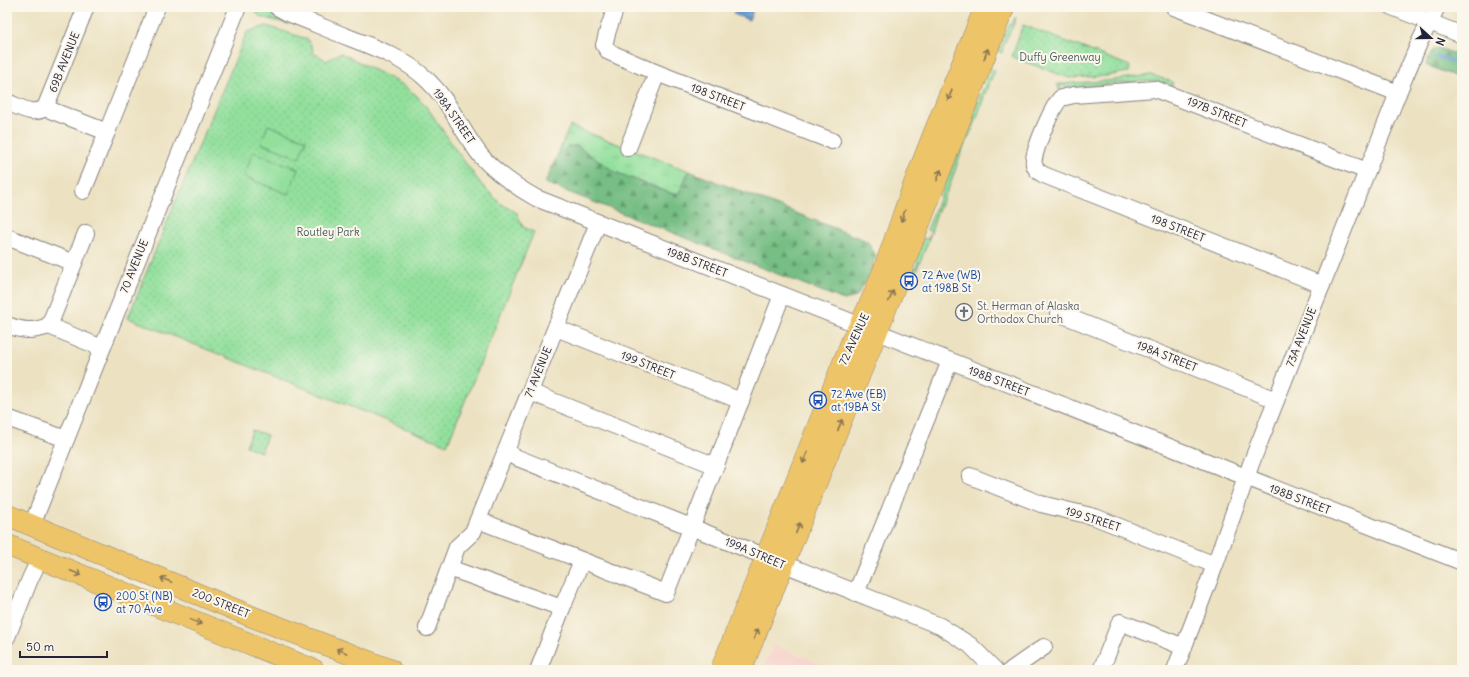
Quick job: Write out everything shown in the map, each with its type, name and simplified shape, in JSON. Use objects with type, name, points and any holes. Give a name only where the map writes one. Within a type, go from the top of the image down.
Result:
[{"type":"main road","name":"72 AVENUE","points":[[868,329],[866,313],[892,250],[912,189],[985,7]]},
{"type":"main road","name":"72 AVENUE","points":[[741,670],[774,560],[853,338],[868,329],[1004,7]]},
{"type":"main road","name":"200 STREET","points":[[7,515],[253,616],[391,670]]},
{"type":"main road","points":[[7,535],[22,532],[32,525]]},
{"type":"main road","points":[[7,545],[314,670]]},
{"type":"main road","name":"72 AVENUE","points":[[721,670],[774,560]]},
{"type":"street","name":"69B AVENUE","points":[[41,110],[86,7]]},
{"type":"street","points":[[83,191],[157,7]]},
{"type":"street","name":"70 AVENUE","points":[[32,525],[238,7]]},
{"type":"street","name":"198A STREET","points":[[277,7],[288,13],[383,51],[404,62],[424,77],[439,92],[481,155],[494,169],[510,183],[536,198]]},
{"type":"street","name":"198 STREET","points":[[616,7],[604,45],[609,52],[657,73],[832,141]]},
{"type":"street","points":[[1174,7],[1398,93]]},
{"type":"street","points":[[1392,7],[1462,35]]},
{"type":"street","name":"73A AVENUE","points":[[1175,670],[1276,400],[1398,93],[1437,7]]},
{"type":"street","points":[[628,148],[657,73]]},
{"type":"street","name":"197B STREET","points":[[1061,98],[1074,95],[1156,89],[1367,171]]},
{"type":"street","name":"198 STREET","points":[[1061,98],[1053,107],[1035,152],[1033,162],[1036,169],[1051,178],[1322,285]]},
{"type":"street","points":[[7,102],[30,111],[41,110],[107,132]]},
{"type":"street","name":"198B STREET","points":[[536,198],[1462,562]]},
{"type":"street","name":"71 AVENUE","points":[[427,628],[457,547],[473,532],[598,223]]},
{"type":"street","points":[[48,326],[86,233]]},
{"type":"street","points":[[7,237],[74,263]]},
{"type":"street","points":[[478,520],[666,593],[782,295]]},
{"type":"street","name":"198A STREET","points":[[1058,313],[1276,400]]},
{"type":"street","points":[[7,325],[20,330],[30,331],[48,326],[102,348]]},
{"type":"street","name":"199 STREET","points":[[556,328],[741,401]]},
{"type":"street","points":[[856,593],[950,362]]},
{"type":"street","points":[[530,392],[716,466]]},
{"type":"street","points":[[7,418],[66,439]]},
{"type":"street","name":"199A STREET","points":[[505,453],[940,626],[970,645],[995,670]]},
{"type":"street","name":"199 STREET","points":[[970,476],[1041,504],[1095,517],[1215,565]]},
{"type":"street","points":[[7,637],[40,558]]},
{"type":"street","points":[[540,668],[562,608],[582,561]]},
{"type":"street","points":[[449,568],[562,608]]},
{"type":"street","points":[[1101,670],[1120,622],[1184,647]]},
{"type":"street","points":[[1012,670],[1044,647]]},
{"type":"shaded area","points":[[773,645],[836,670],[763,670]]},
{"type":"green space","points":[[255,7],[269,12],[289,24],[261,17],[257,14]]},
{"type":"green space","points":[[1015,17],[1015,22],[1004,44],[1002,53],[998,51],[1009,24],[1012,24]]},
{"type":"green space","name":"Duffy Greenway","points":[[1023,25],[1130,66],[1128,72],[1106,76],[1069,78],[1012,57]]},
{"type":"green space","name":"Routley Park","points":[[267,26],[307,39],[312,46],[313,54],[318,55],[327,61],[341,53],[405,86],[417,96],[429,110],[481,184],[500,203],[517,213],[523,227],[534,232],[447,445],[128,318],[247,32]]},
{"type":"green space","points":[[1438,48],[1462,56],[1462,79],[1426,65],[1432,51]]},
{"type":"green space","points":[[991,69],[995,70],[974,126],[961,153],[950,185],[937,213],[928,242],[915,274],[910,272],[912,269],[914,270],[918,262],[915,260],[924,238],[928,239],[931,232],[927,230]]},
{"type":"green space","points":[[1151,75],[1173,82],[1172,86],[1156,81],[1145,81],[1066,88],[1065,85],[1061,85],[1061,89],[1059,90],[1057,84],[1106,81]]},
{"type":"green space","points":[[268,125],[306,140],[299,158],[261,143]]},
{"type":"green space","points":[[570,126],[689,171],[679,193],[670,193],[615,172],[577,146],[557,156]]},
{"type":"green space","points":[[568,146],[577,146],[615,172],[670,193],[679,193],[689,171],[867,241],[876,256],[867,280],[856,297],[844,300],[545,183],[557,156]]},
{"type":"green space","points":[[253,152],[298,169],[288,194],[244,177]]},
{"type":"green space","points":[[252,430],[267,435],[261,452],[246,446]]},
{"type":"water","points":[[736,7],[742,7],[753,11],[749,20],[733,14]]},
{"type":"waterway","points":[[1437,57],[1449,60],[1462,67]]},
{"type":"place","name":"72 Ave (WB) at 198B St","points":[[909,281]]},
{"type":"place","name":"St. Herman of Alaska Orthodox Church","points":[[964,312]]},
{"type":"place","name":"72 Ave (EB) at 19BA St","points":[[818,400]]},
{"type":"place","name":"200 St (NB) at 70 Ave","points":[[103,602]]}]
